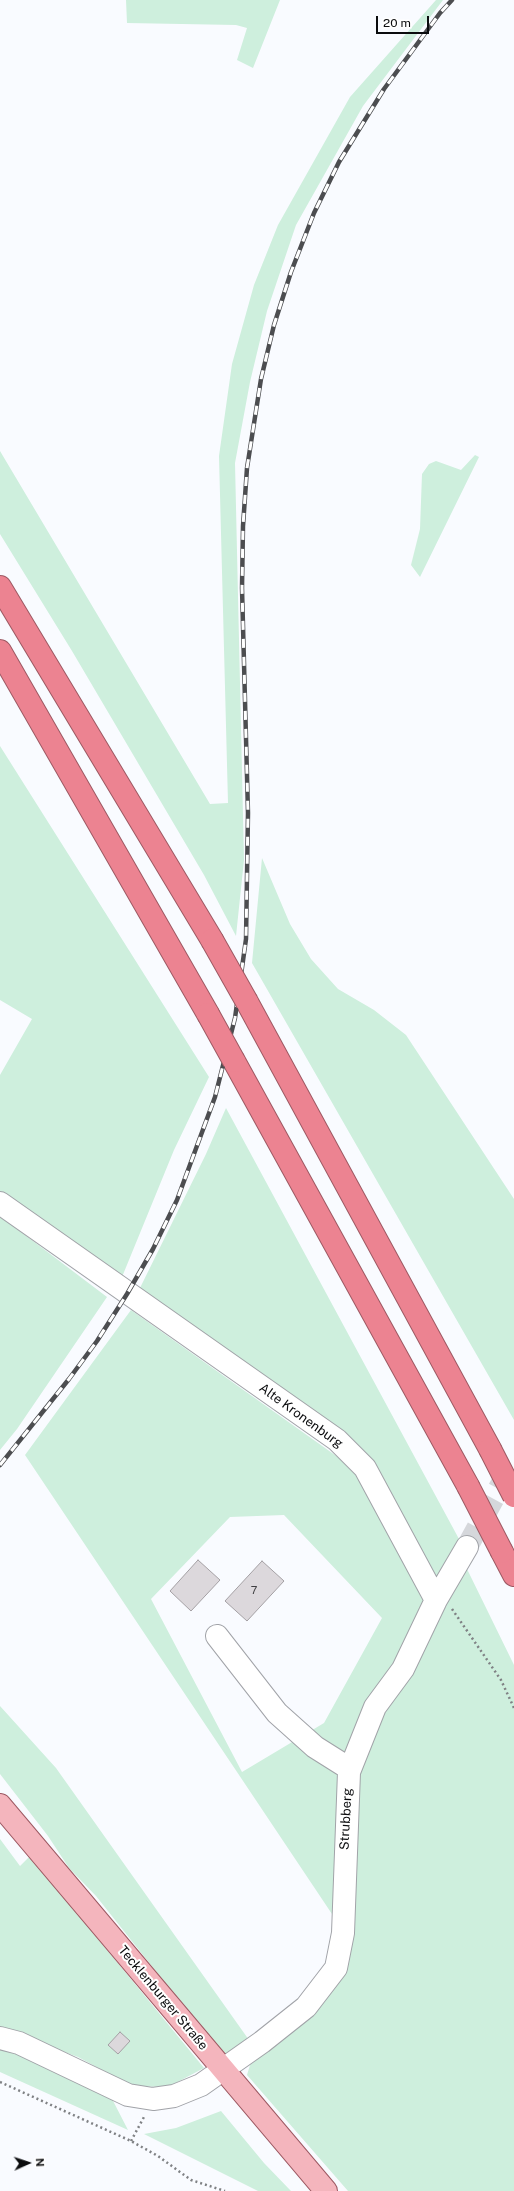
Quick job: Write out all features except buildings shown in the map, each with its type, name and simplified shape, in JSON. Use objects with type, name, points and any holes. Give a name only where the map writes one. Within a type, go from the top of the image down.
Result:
[{"type":"highway","points":[[0,587],[212,940],[490,1449],[514,1496]]},
{"type":"highway","points":[[0,651],[208,1014],[468,1486],[514,1575]]},
{"type":"main road","name":"Tecklenburger Straße","points":[[0,1805],[326,2191]]},
{"type":"street","name":"Alte Kronenburg","points":[[0,1203],[337,1440],[365,1468],[436,1600]]},
{"type":"street","name":"Strubberg","points":[[0,2038],[19,2043],[128,2095],[154,2099],[174,2096],[201,2085],[262,2042],[306,2006],[336,1968],[343,1933],[349,1772],[375,1706],[402,1669],[436,1600],[467,1547]]},
{"type":"street","points":[[217,1636],[277,1713],[315,1747],[342,1764],[351,1767]]},
{"type":"path","points":[[436,1600],[454,1610],[501,1680],[514,1708]]},
{"type":"path","points":[[0,2082],[131,2141],[158,2156],[191,2180],[225,2191]]},
{"type":"path","points":[[131,2141],[154,2099]]},
{"type":"green space","points":[[126,0],[280,0],[253,68],[237,60],[247,28],[236,25],[127,23]]},
{"type":"green space","points":[[436,0],[443,0],[363,106],[296,225],[267,311],[250,382],[235,463],[244,860],[236,936],[204,875],[72,651],[0,534],[0,451],[210,804],[228,803],[219,456],[232,364],[254,285],[278,225],[350,97]]},
{"type":"green space","points":[[475,455],[479,457],[420,577],[411,565],[420,529],[422,474],[429,464],[436,461],[461,470]]},
{"type":"green space","points":[[0,746],[209,1077],[174,1150],[122,1277],[0,1192],[0,1075],[32,1019],[0,1000]]},
{"type":"green space","points":[[262,858],[290,924],[311,959],[338,989],[374,1010],[406,1035],[514,1199],[514,1420],[252,963]]},
{"type":"green space","points":[[226,1108],[459,1539],[395,1663],[368,1698],[336,1920],[25,1455],[131,1310],[356,1470],[375,1466],[138,1292],[206,1154]],"holes":[[[284,1515],[382,1618],[324,1723],[242,1772],[151,1599],[230,1517]]]},
{"type":"green space","points":[[0,1216],[107,1297],[17,1429],[0,1450]]},
{"type":"green space","points":[[467,1569],[514,1665],[514,2191],[348,2191],[247,2075],[250,2065],[270,2049],[344,1972],[359,1773],[381,1711],[438,1610]]},
{"type":"green space","points":[[0,1706],[56,1768],[249,2040],[224,2057],[96,1896],[69,1868],[48,1836],[0,1774]]},
{"type":"green space","points":[[0,1839],[20,1866],[30,1856],[204,2068],[168,2087],[132,2086],[78,2057],[0,2028]]},
{"type":"green space","points":[[0,2047],[37,2060],[110,2095],[128,2130],[0,2072]]},
{"type":"green space","points":[[221,2111],[264,2163],[291,2191],[258,2191],[144,2134],[176,2128]]},
{"type":"tunnel","points":[[467,1547],[514,1461]]},
{"type":"railway","points":[[0,1465],[69,1379],[97,1341],[127,1294],[153,1249],[177,1200],[215,1097],[235,1018],[246,939],[248,813],[242,588],[243,526],[247,468],[261,379],[274,325],[291,272],[314,213],[339,162],[384,89],[440,13],[452,0]]}]
